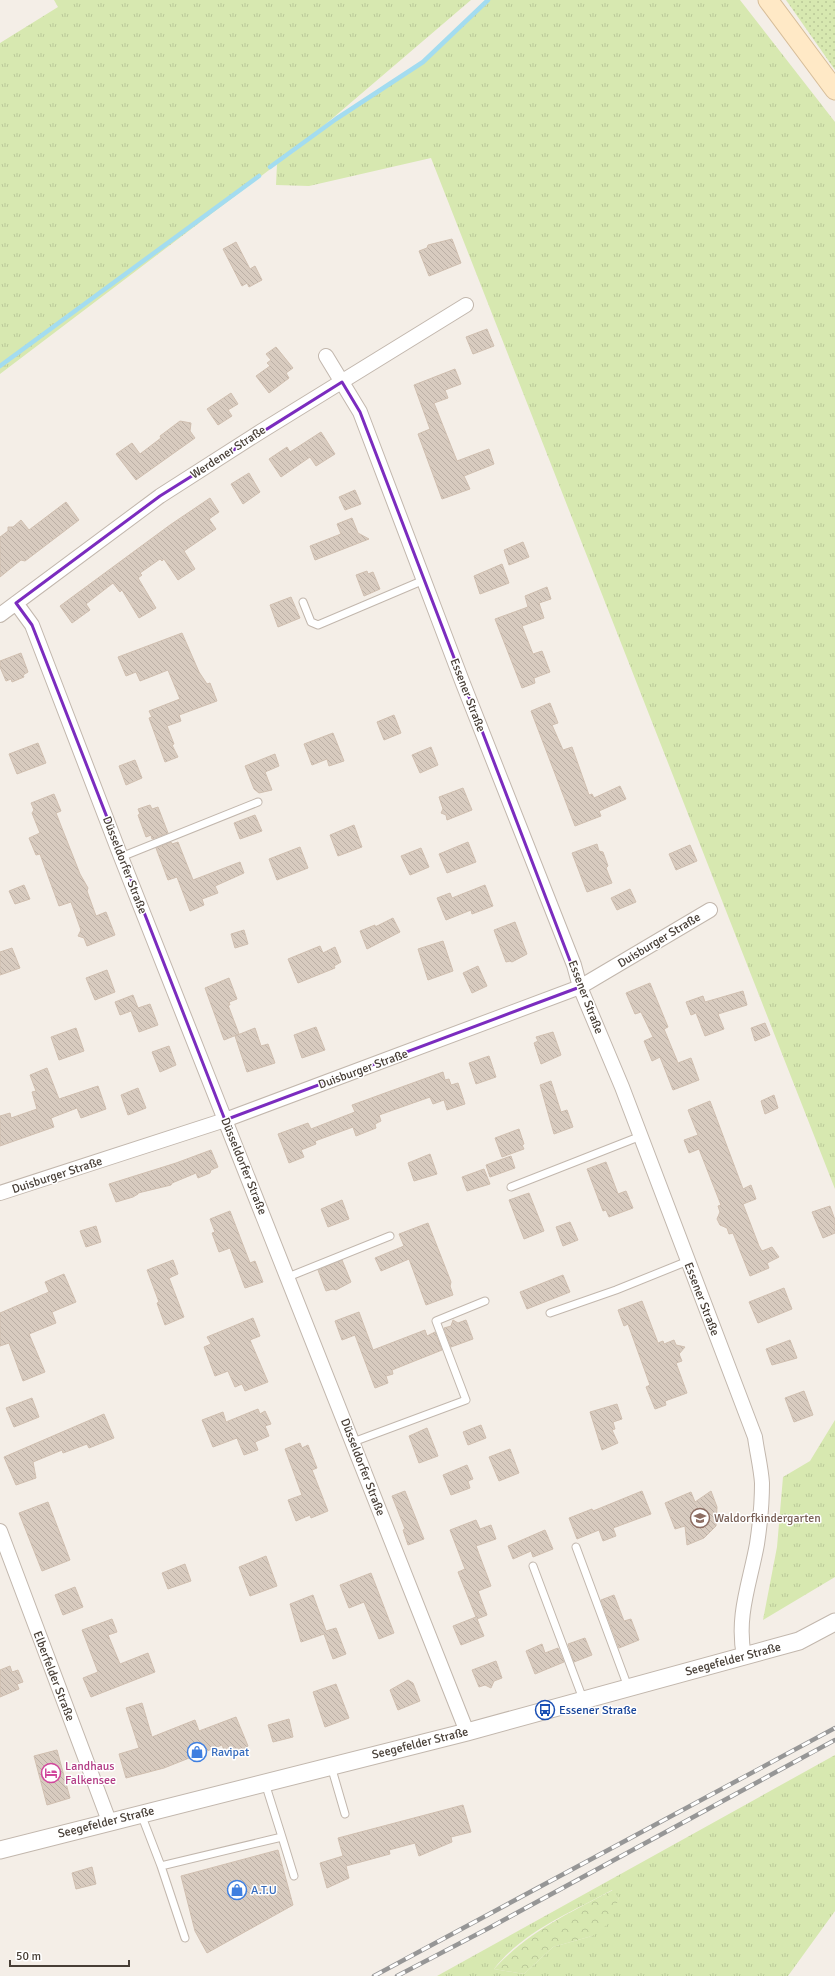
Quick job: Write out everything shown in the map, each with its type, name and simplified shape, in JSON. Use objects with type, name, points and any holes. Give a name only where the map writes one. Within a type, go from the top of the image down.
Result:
[{"type":"main road","points":[[768,0],[835,90]]},
{"type":"street","name":"Werdener Straße","points":[[0,615],[160,496],[260,432],[466,305]]},
{"type":"street","name":"Essener Straße","points":[[326,356],[360,412],[574,965],[580,987],[641,1136],[755,1437],[762,1482],[761,1517],[757,1545],[743,1604],[740,1638],[744,1656]]},
{"type":"street","name":"Düsseldorfer Straße","points":[[16,603],[32,625],[121,857],[467,1732]]},
{"type":"street","name":"Duisburger Straße","points":[[0,1193],[225,1120],[580,987],[710,910]]},
{"type":"street","name":"Elberfelder Straße","points":[[0,1531],[109,1821]]},
{"type":"street","name":"Seegefelder Straße","points":[[0,1850],[109,1821],[467,1732],[799,1640],[835,1622]]},
{"type":"lane","points":[[303,602],[311,622],[318,625],[424,580]]},
{"type":"lane","points":[[121,857],[258,802]]},
{"type":"lane","points":[[511,1187],[641,1136]]},
{"type":"lane","points":[[288,1277],[390,1236]]},
{"type":"lane","points":[[550,1313],[616,1290],[688,1261]]},
{"type":"lane","points":[[353,1442],[466,1400],[436,1320],[485,1301]]},
{"type":"lane","points":[[576,1547],[628,1687]]},
{"type":"lane","points":[[533,1566],[583,1700]]},
{"type":"lane","points":[[330,1766],[345,1814]]},
{"type":"lane","points":[[265,1782],[294,1876]]},
{"type":"lane","points":[[141,1813],[161,1866],[185,1938]]},
{"type":"lane","points":[[161,1866],[282,1837]]},
{"type":"highlighted area","points":[[342,382],[360,412],[580,987],[225,1120],[32,625],[16,603],[160,496]]},
{"type":"green space","points":[[54,0],[471,0],[286,158],[336,119],[423,62],[488,0],[740,0],[835,122],[835,1189],[431,158],[309,186],[276,185],[277,164],[0,374],[0,43],[58,7]]},
{"type":"green space","points":[[786,0],[835,0],[835,70]]},
{"type":"green space","points":[[835,1420],[835,1577],[763,1620],[777,1547],[783,1477],[810,1461]]},
{"type":"green space","points":[[835,1755],[835,1911],[788,1976],[437,1976]],"holes":[[[612,1890],[619,1899],[592,1936],[553,1947],[524,1974],[494,1969],[519,1944],[534,1933],[565,1915]]]},
{"type":"green space","points":[[613,1890],[619,1899],[608,1924],[592,1936],[553,1947],[524,1974],[494,1969],[521,1944],[550,1924]]},
{"type":"building","points":[[452,239],[461,263],[429,276],[419,251],[427,248],[428,245]]},
{"type":"building","points":[[236,242],[250,269],[255,266],[262,280],[249,287],[247,283],[242,286],[223,249]]},
{"type":"building","points":[[487,329],[494,346],[473,354],[466,337]]},
{"type":"building","points":[[276,347],[293,368],[286,373],[289,378],[269,393],[256,376],[270,366],[267,363],[271,360],[266,354]]},
{"type":"building","points":[[455,369],[461,384],[445,390],[448,398],[434,403],[457,461],[489,449],[494,464],[464,476],[470,489],[442,499],[418,434],[430,429],[414,385]]},
{"type":"building","points":[[231,393],[238,404],[228,410],[232,416],[218,425],[207,409]]},
{"type":"building","points":[[180,421],[191,423],[190,431],[195,438],[136,480],[116,454],[132,443],[140,454]]},
{"type":"building","points":[[321,432],[335,454],[316,466],[310,457],[281,477],[269,459],[287,447],[290,452]]},
{"type":"building","points":[[249,473],[260,492],[243,504],[231,484]]},
{"type":"building","points":[[355,490],[361,504],[345,510],[339,497]]},
{"type":"building","points":[[210,498],[219,512],[209,519],[216,529],[184,551],[195,569],[178,580],[164,559],[162,561],[160,559],[140,573],[142,575],[138,578],[156,608],[139,618],[122,590],[120,592],[113,583],[86,604],[90,610],[72,623],[60,606],[170,525]]},
{"type":"building","points":[[66,502],[79,520],[25,561],[21,560],[0,577],[0,537],[8,531],[8,527],[13,527],[21,520],[29,530]]},
{"type":"building","points":[[352,518],[358,533],[369,539],[315,560],[310,546],[341,534],[337,524]]},
{"type":"building","points":[[523,542],[529,557],[509,565],[504,550]]},
{"type":"building","points":[[502,564],[509,583],[480,594],[474,576]]},
{"type":"building","points":[[367,571],[368,574],[373,572],[380,589],[364,596],[356,575]]},
{"type":"building","points":[[547,587],[551,599],[539,603],[544,618],[522,626],[533,654],[542,651],[550,672],[534,678],[535,683],[522,688],[495,619],[528,607],[525,596]]},
{"type":"building","points":[[291,597],[300,618],[278,627],[270,605]]},
{"type":"building","points":[[182,633],[199,672],[207,684],[210,683],[217,701],[179,715],[181,721],[167,726],[174,744],[172,745],[178,757],[165,762],[149,718],[152,717],[149,711],[180,699],[168,670],[140,681],[136,672],[126,676],[118,657]]},
{"type":"building","points":[[21,653],[28,672],[23,675],[24,677],[12,682],[11,679],[6,681],[0,667],[0,661]]},
{"type":"building","points":[[550,703],[558,723],[552,725],[563,750],[572,747],[589,795],[592,794],[594,798],[620,786],[626,799],[599,811],[601,816],[575,826],[531,711]]},
{"type":"building","points":[[394,715],[401,733],[384,740],[377,722]]},
{"type":"building","points":[[333,733],[344,761],[329,766],[327,759],[312,765],[304,744]]},
{"type":"building","points":[[38,743],[46,763],[17,774],[9,754]]},
{"type":"building","points":[[431,747],[438,765],[420,773],[412,755]]},
{"type":"building","points":[[275,754],[279,766],[265,772],[272,790],[259,793],[254,789],[245,766]]},
{"type":"building","points":[[135,760],[142,778],[126,785],[119,766]]},
{"type":"building","points":[[463,788],[472,810],[447,820],[446,815],[441,813],[443,809],[439,797]]},
{"type":"building","points":[[54,794],[61,811],[56,813],[80,874],[88,888],[87,891],[96,916],[106,912],[115,935],[87,946],[84,938],[78,936],[81,930],[71,902],[59,906],[40,854],[36,855],[29,838],[40,833],[32,813],[34,810],[31,803]]},
{"type":"building","points":[[150,805],[152,809],[158,807],[168,833],[152,839],[151,835],[146,837],[138,815],[140,814],[138,809]]},
{"type":"building","points":[[255,815],[262,831],[240,839],[234,823]]},
{"type":"building","points":[[354,825],[362,847],[338,856],[330,835]]},
{"type":"building","points":[[171,842],[172,844],[178,842],[193,880],[240,862],[244,873],[215,886],[218,893],[202,899],[204,905],[190,911],[177,877],[168,880],[156,848]]},
{"type":"building","points":[[468,842],[476,862],[447,873],[439,854]]},
{"type":"building","points":[[597,844],[599,851],[603,852],[608,866],[606,868],[612,883],[587,892],[572,853]]},
{"type":"building","points":[[690,845],[697,861],[676,870],[669,854]]},
{"type":"building","points":[[300,847],[308,868],[277,880],[269,859]]},
{"type":"building","points":[[421,848],[429,867],[410,875],[401,856]]},
{"type":"building","points":[[24,885],[30,899],[15,904],[9,891]]},
{"type":"building","points":[[485,885],[493,906],[472,914],[471,910],[446,920],[437,898],[450,893],[452,898]]},
{"type":"building","points":[[630,889],[636,902],[617,910],[611,898]]},
{"type":"building","points":[[393,918],[400,932],[367,949],[360,931],[375,925],[375,927]]},
{"type":"building","points":[[515,922],[527,954],[512,962],[506,962],[494,930]]},
{"type":"building","points":[[244,930],[248,944],[235,948],[231,934]]},
{"type":"building","points":[[443,941],[453,971],[428,980],[418,949]]},
{"type":"building","points":[[320,946],[323,953],[335,947],[341,962],[334,966],[335,968],[298,983],[288,959]]},
{"type":"building","points":[[12,948],[20,968],[0,975],[0,952]]},
{"type":"building","points":[[478,966],[487,986],[472,993],[463,973]]},
{"type":"building","points":[[107,970],[115,992],[95,1000],[86,978]]},
{"type":"building","points":[[229,978],[237,999],[229,1002],[230,1005],[228,1005],[239,1034],[224,1040],[205,988]]},
{"type":"building","points":[[650,983],[668,1027],[664,1029],[678,1063],[691,1058],[699,1080],[673,1090],[660,1057],[652,1061],[644,1041],[653,1037],[641,1012],[635,1014],[626,993]]},
{"type":"building","points":[[743,991],[747,1005],[718,1014],[724,1029],[705,1036],[696,1013],[691,1015],[686,1002],[703,996],[705,1002]]},
{"type":"building","points":[[133,995],[138,1008],[150,1004],[158,1025],[139,1032],[131,1011],[120,1015],[115,1002]]},
{"type":"building","points":[[765,1023],[770,1035],[755,1041],[751,1028]]},
{"type":"building","points":[[316,1027],[325,1050],[302,1058],[294,1035]]},
{"type":"building","points":[[76,1028],[84,1051],[59,1060],[51,1037]]},
{"type":"building","points":[[255,1028],[261,1046],[268,1044],[275,1063],[247,1072],[235,1036]]},
{"type":"building","points":[[553,1032],[561,1055],[541,1064],[534,1043],[538,1041],[536,1037]]},
{"type":"building","points":[[169,1046],[176,1065],[160,1072],[152,1052]]},
{"type":"building","points":[[489,1056],[496,1077],[476,1084],[469,1063]]},
{"type":"building","points":[[47,1068],[59,1099],[98,1086],[106,1109],[81,1118],[77,1108],[51,1118],[54,1127],[0,1146],[0,1116],[10,1113],[11,1118],[37,1109],[32,1092],[36,1091],[30,1075]]},
{"type":"building","points":[[443,1072],[445,1080],[449,1079],[451,1085],[458,1083],[465,1104],[447,1110],[444,1100],[433,1104],[430,1097],[379,1115],[381,1121],[375,1124],[376,1128],[356,1136],[353,1127],[315,1141],[316,1144],[301,1150],[304,1157],[289,1163],[278,1134],[308,1123],[311,1129],[355,1112],[352,1105]]},
{"type":"building","points":[[551,1081],[561,1112],[567,1110],[573,1127],[554,1134],[540,1085]]},
{"type":"building","points":[[138,1088],[146,1108],[128,1115],[121,1095]]},
{"type":"building","points":[[774,1095],[778,1108],[765,1114],[761,1101]]},
{"type":"building","points":[[710,1101],[743,1189],[751,1185],[756,1199],[743,1204],[759,1246],[762,1251],[772,1247],[779,1257],[767,1263],[769,1268],[750,1276],[733,1233],[729,1234],[727,1228],[720,1225],[717,1219],[720,1212],[718,1206],[721,1205],[699,1149],[689,1153],[684,1140],[698,1135],[688,1110]]},
{"type":"building","points":[[519,1129],[524,1144],[522,1145],[524,1149],[502,1157],[495,1138]]},
{"type":"building","points":[[211,1150],[218,1167],[211,1170],[210,1173],[198,1178],[196,1173],[172,1183],[171,1185],[138,1193],[133,1197],[116,1202],[109,1184],[176,1163]]},
{"type":"building","points":[[430,1154],[437,1174],[414,1181],[408,1163]]},
{"type":"building","points":[[511,1156],[515,1168],[490,1177],[486,1165]]},
{"type":"building","points":[[606,1162],[618,1194],[626,1191],[633,1208],[609,1217],[606,1210],[603,1211],[587,1169]]},
{"type":"building","points":[[484,1169],[490,1184],[467,1191],[462,1177]]},
{"type":"building","points":[[529,1193],[544,1231],[524,1239],[509,1200]]},
{"type":"building","points":[[342,1200],[349,1219],[328,1227],[321,1209]]},
{"type":"building","points":[[830,1206],[835,1220],[835,1233],[823,1238],[812,1212]]},
{"type":"building","points":[[230,1211],[250,1263],[255,1261],[263,1282],[245,1288],[230,1248],[219,1252],[212,1233],[215,1232],[210,1219]]},
{"type":"building","points":[[570,1222],[578,1240],[563,1246],[556,1227]]},
{"type":"building","points":[[428,1223],[451,1282],[450,1286],[453,1295],[426,1305],[409,1259],[381,1271],[375,1258],[404,1246],[399,1234]]},
{"type":"building","points":[[96,1226],[101,1242],[86,1247],[80,1231]]},
{"type":"building","points":[[173,1260],[178,1274],[169,1278],[184,1317],[165,1325],[157,1303],[159,1302],[147,1270]]},
{"type":"building","points":[[342,1260],[351,1282],[336,1290],[333,1289],[326,1291],[318,1270]]},
{"type":"building","points":[[64,1274],[76,1302],[52,1312],[56,1323],[29,1334],[45,1372],[23,1381],[9,1343],[0,1346],[0,1313],[49,1292],[45,1282]]},
{"type":"building","points":[[563,1275],[570,1292],[527,1309],[520,1292]]},
{"type":"building","points":[[784,1288],[792,1309],[758,1323],[749,1302]]},
{"type":"building","points":[[642,1301],[658,1343],[663,1341],[664,1344],[674,1340],[676,1345],[685,1347],[679,1354],[682,1361],[676,1363],[687,1393],[665,1401],[666,1405],[655,1409],[646,1387],[650,1385],[628,1324],[624,1326],[618,1310]]},
{"type":"building","points":[[359,1312],[373,1350],[425,1330],[427,1336],[435,1332],[442,1350],[392,1370],[393,1374],[386,1376],[388,1383],[375,1388],[355,1335],[342,1340],[335,1321]]},
{"type":"building","points":[[253,1318],[260,1336],[250,1340],[268,1382],[245,1391],[242,1384],[235,1387],[228,1371],[215,1376],[204,1347],[211,1344],[207,1337]]},
{"type":"building","points":[[453,1320],[458,1323],[466,1320],[473,1339],[451,1347],[444,1328],[451,1326]]},
{"type":"building","points":[[790,1340],[797,1358],[772,1365],[766,1349]]},
{"type":"building","points":[[804,1391],[813,1415],[794,1422],[785,1398]]},
{"type":"building","points":[[32,1398],[39,1417],[14,1427],[6,1408]]},
{"type":"building","points":[[617,1404],[622,1419],[613,1422],[615,1429],[612,1430],[618,1443],[602,1450],[590,1412]]},
{"type":"building","points":[[258,1409],[260,1414],[265,1411],[271,1424],[265,1426],[269,1436],[255,1442],[258,1450],[244,1455],[237,1438],[213,1447],[202,1420],[223,1412],[226,1422]]},
{"type":"building","points":[[104,1414],[114,1438],[89,1448],[87,1444],[63,1453],[62,1450],[33,1462],[36,1478],[16,1485],[4,1457]]},
{"type":"building","points":[[481,1425],[486,1438],[468,1445],[463,1432]]},
{"type":"building","points":[[427,1428],[438,1456],[419,1463],[409,1436]]},
{"type":"building","points":[[300,1443],[302,1448],[308,1445],[317,1468],[312,1470],[328,1511],[311,1518],[310,1515],[296,1521],[288,1500],[302,1495],[285,1449]]},
{"type":"building","points":[[510,1449],[519,1473],[499,1481],[489,1457]]},
{"type":"building","points":[[467,1465],[473,1479],[468,1481],[470,1488],[451,1495],[443,1475]]},
{"type":"building","points":[[405,1491],[424,1539],[408,1545],[403,1530],[405,1529],[392,1496]]},
{"type":"building","points":[[642,1491],[651,1514],[613,1528],[616,1536],[603,1541],[599,1530],[577,1539],[569,1518],[592,1509],[593,1511]]},
{"type":"building","points":[[711,1491],[717,1507],[716,1526],[704,1538],[687,1545],[685,1526],[675,1529],[665,1503],[691,1492],[695,1502]]},
{"type":"building","points":[[48,1502],[70,1560],[42,1571],[19,1513]]},
{"type":"building","points":[[476,1520],[480,1529],[491,1525],[496,1539],[476,1546],[491,1586],[478,1591],[487,1615],[477,1619],[484,1636],[461,1645],[453,1626],[476,1617],[458,1572],[465,1569],[450,1530]]},
{"type":"building","points":[[545,1530],[553,1549],[533,1557],[531,1551],[513,1559],[508,1546]]},
{"type":"building","points":[[266,1556],[277,1586],[250,1596],[239,1567]]},
{"type":"building","points":[[185,1564],[191,1581],[168,1589],[162,1573]]},
{"type":"building","points":[[371,1573],[394,1633],[379,1639],[364,1602],[349,1608],[340,1585]]},
{"type":"building","points":[[75,1587],[83,1607],[63,1615],[55,1595]]},
{"type":"building","points":[[313,1595],[326,1631],[336,1628],[346,1654],[333,1659],[324,1634],[301,1642],[290,1604]]},
{"type":"building","points":[[614,1595],[624,1621],[631,1619],[639,1640],[619,1648],[601,1600]]},
{"type":"building","points":[[112,1619],[117,1632],[108,1635],[120,1664],[148,1653],[155,1672],[91,1697],[83,1678],[98,1672],[82,1630]]},
{"type":"building","points":[[585,1638],[592,1655],[574,1662],[568,1644]]},
{"type":"building","points":[[542,1644],[545,1653],[558,1648],[564,1662],[535,1674],[526,1651]]},
{"type":"building","points":[[496,1661],[502,1678],[494,1681],[491,1688],[485,1685],[479,1687],[472,1670]]},
{"type":"building","points":[[10,1666],[12,1672],[18,1670],[23,1682],[17,1684],[19,1689],[0,1697],[0,1670]]},
{"type":"building","points":[[408,1680],[413,1683],[420,1701],[398,1710],[390,1690]]},
{"type":"building","points":[[336,1684],[349,1718],[325,1727],[313,1692]]},
{"type":"building","points":[[142,1703],[152,1737],[195,1720],[199,1731],[236,1717],[248,1746],[240,1751],[226,1755],[222,1745],[164,1768],[126,1778],[119,1754],[139,1748],[126,1708]]},
{"type":"building","points":[[289,1719],[293,1737],[273,1742],[268,1725]]},
{"type":"building","name":"Landhaus Falkensee","points":[[57,1750],[70,1798],[47,1805],[34,1756]]},
{"type":"building","points":[[463,1805],[471,1832],[451,1837],[452,1842],[419,1856],[415,1843],[389,1850],[390,1854],[346,1866],[349,1878],[327,1888],[320,1863],[343,1856],[338,1838]]},
{"type":"building","name":"A.T.U","points":[[278,1850],[293,1905],[207,1953],[195,1931],[181,1876]]},
{"type":"building","points":[[92,1867],[96,1884],[76,1889],[72,1873]]},
{"type":"waterway","points":[[270,167],[336,119],[423,62],[488,0]]},
{"type":"waterway","points":[[0,366],[259,176]]},
{"type":"railway","points":[[374,1976],[835,1728]]},
{"type":"railway","points":[[397,1976],[489,1928],[835,1740]]},
{"type":"place","name":"Waldorfkindergarten","points":[[700,1518]]},
{"type":"place","name":"Essener Straße","points":[[545,1710]]},
{"type":"place","name":"Ravipat","points":[[197,1752]]},
{"type":"place","name":"Landhaus Falkensee","points":[[51,1773]]},
{"type":"place","name":"A.T.U","points":[[237,1890]]}]
